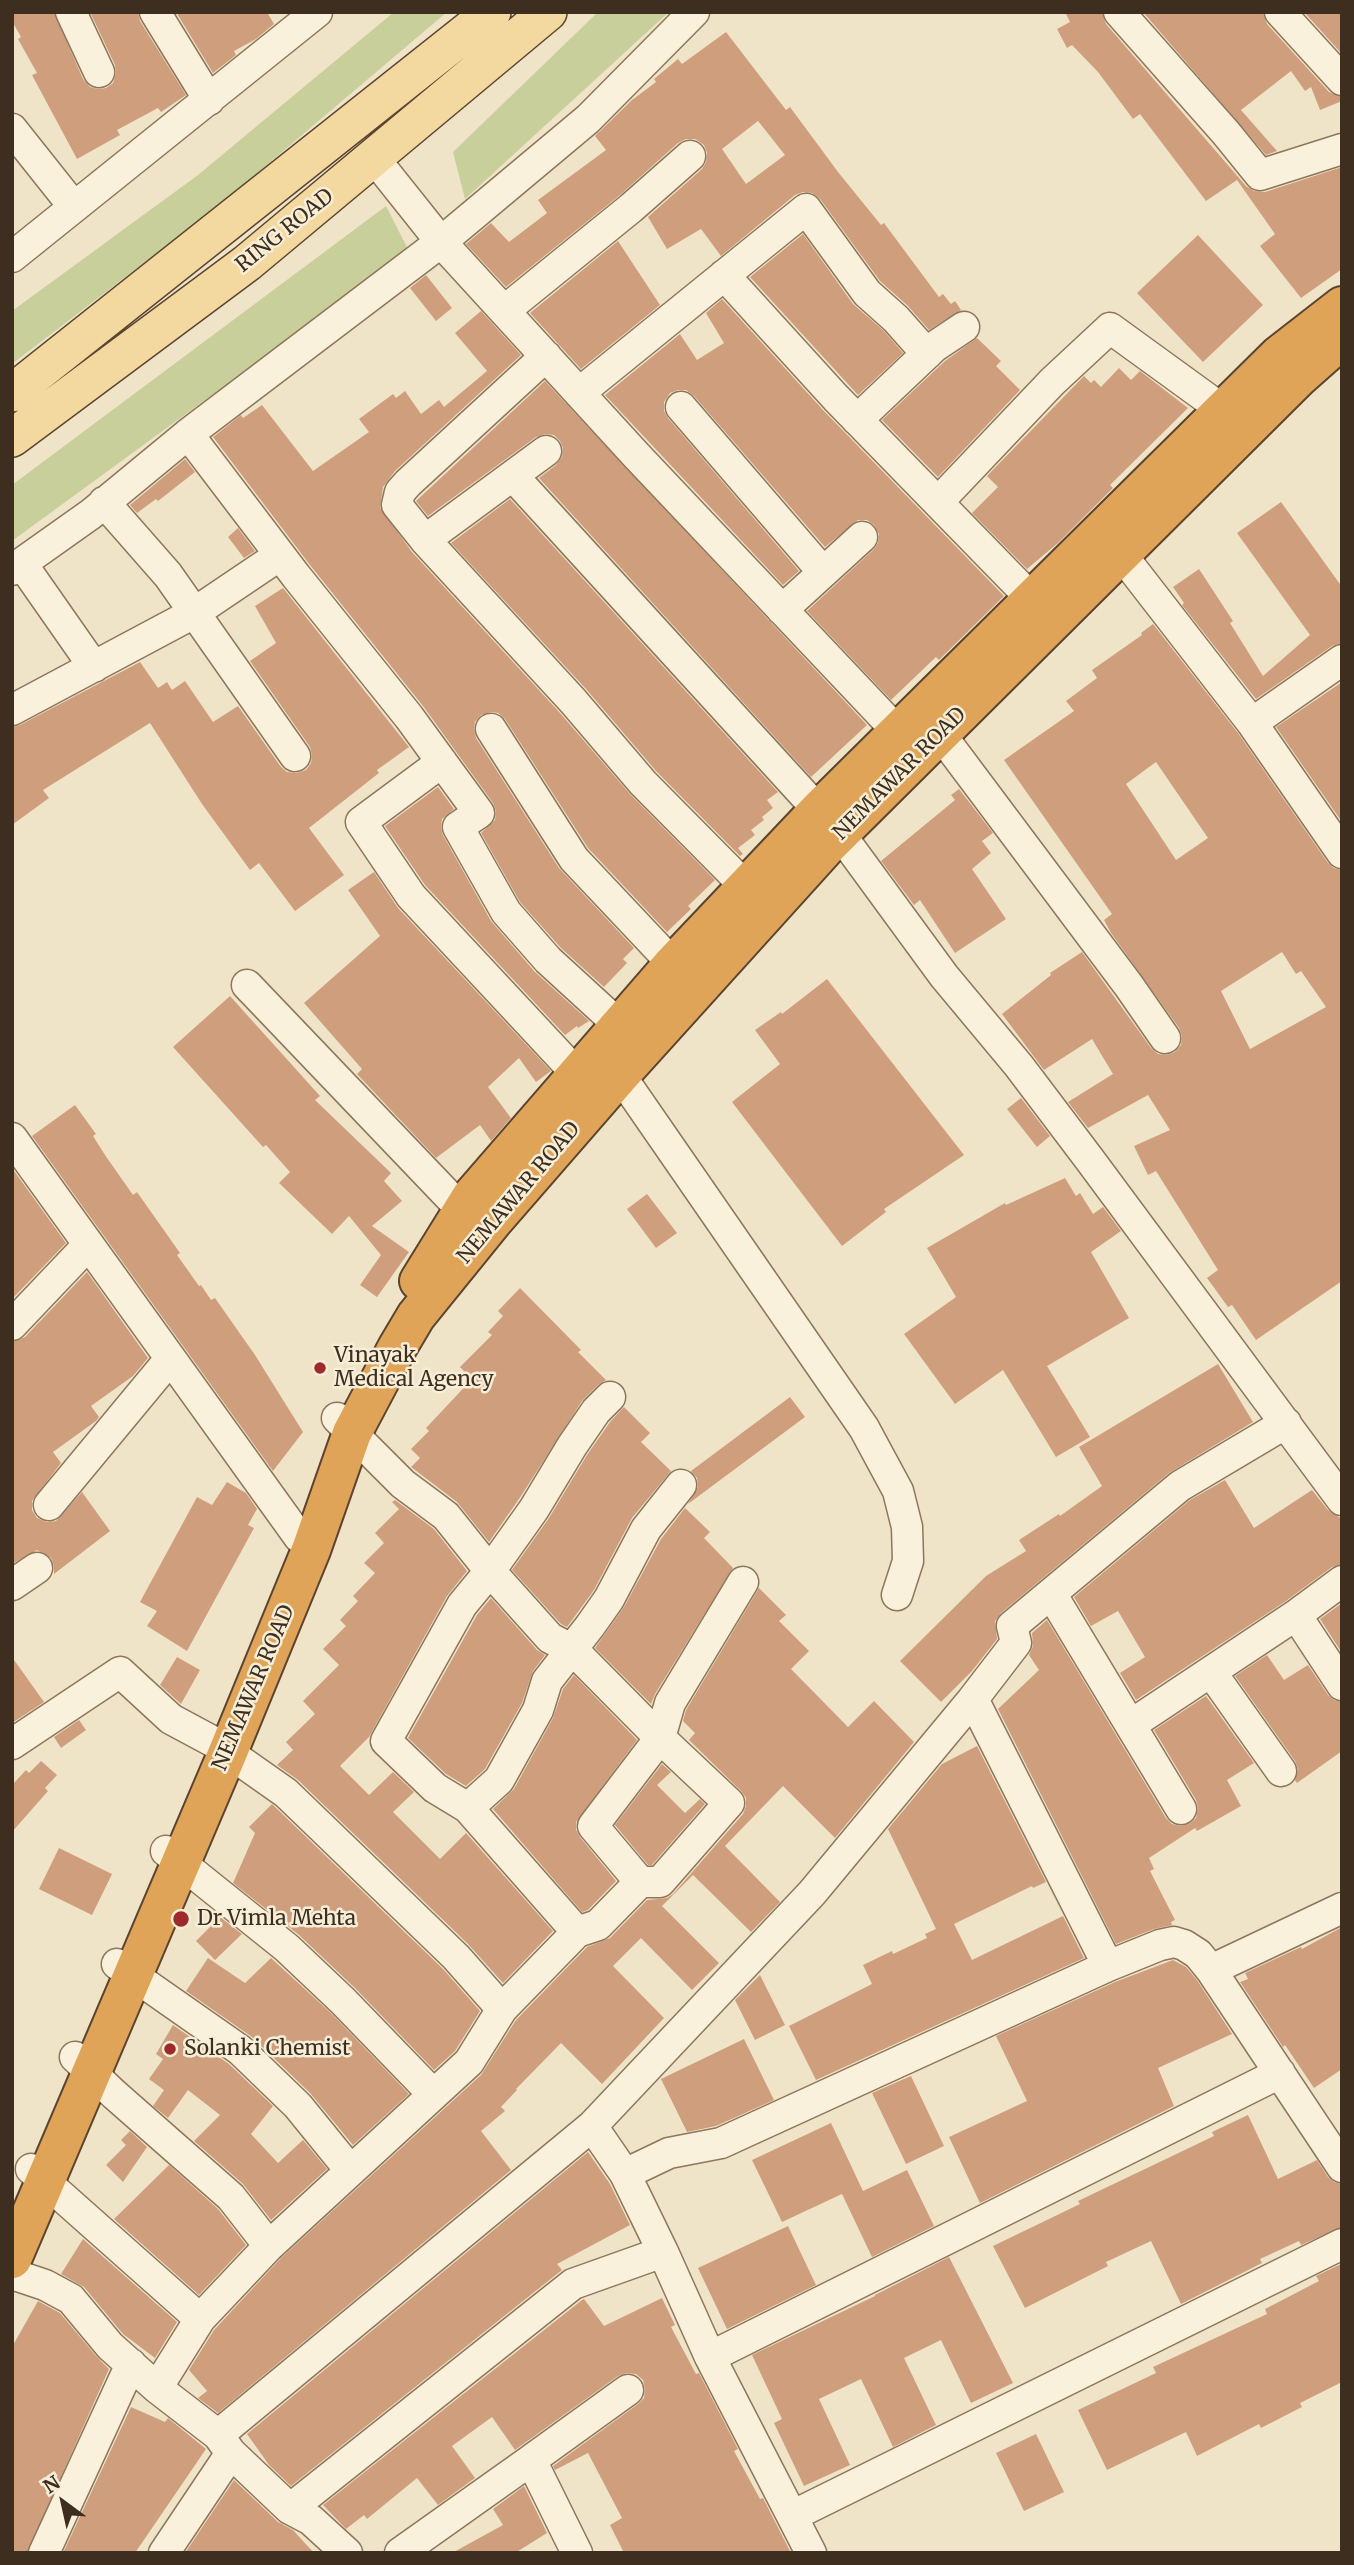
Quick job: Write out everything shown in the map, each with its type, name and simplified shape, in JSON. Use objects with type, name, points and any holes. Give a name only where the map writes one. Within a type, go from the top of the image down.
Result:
[{"type":"highway","name":"NEMAWAR ROAD","points":[[12,2259],[38,2176],[83,2065],[220,1747],[311,1550],[344,1426],[416,1317],[493,1221],[620,1075],[829,822],[898,732],[1032,599],[1104,549],[1288,366],[1342,306]]},
{"type":"highway","name":"NEMAWAR ROAD","points":[[220,1747],[344,1426],[462,1210],[619,1025],[746,887],[941,735],[1223,410],[1288,366],[1342,339]]},
{"type":"highway","name":"NEMAWAR ROAD","points":[[12,2215],[38,2176]]},
{"type":"main road","name":"RING ROAD","points":[[12,393],[492,12]]},
{"type":"main road","name":"RING ROAD","points":[[12,438],[247,263],[548,12]]},
{"type":"street","points":[[71,12],[99,72]]},
{"type":"street","points":[[155,12],[209,100]]},
{"type":"street","points":[[12,257],[317,12]]},
{"type":"street","points":[[94,667],[17,567],[91,514],[188,434],[441,242],[588,119],[694,12]]},
{"type":"street","points":[[1119,12],[1226,133],[1260,176],[1342,149]]},
{"type":"street","points":[[1280,12],[1342,80]]},
{"type":"street","points":[[12,129],[74,207]]},
{"type":"street","points":[[505,311],[691,156]]},
{"type":"street","points":[[374,158],[441,242],[898,732]]},
{"type":"street","points":[[579,393],[806,209],[867,293],[896,319],[927,354]]},
{"type":"street","points":[[724,275],[857,420],[1032,599]]},
{"type":"street","points":[[857,420],[927,354],[964,327]]},
{"type":"street","points":[[939,501],[1052,382],[1110,328],[1223,410]]},
{"type":"street","points":[[546,356],[400,492],[397,505],[425,540],[573,701],[643,783],[746,887]]},
{"type":"street","points":[[681,407],[824,572]]},
{"type":"street","points":[[188,434],[479,813],[458,827],[506,912],[548,960],[619,1025]]},
{"type":"street","points":[[425,540],[546,451]]},
{"type":"street","points":[[513,476],[829,822],[944,976],[1019,1066],[1342,1500]]},
{"type":"street","points":[[104,502],[168,575],[264,708],[295,756]]},
{"type":"street","points":[[782,610],[862,537]]},
{"type":"street","points":[[1104,549],[1131,567],[1252,723],[1342,853]]},
{"type":"street","points":[[12,710],[194,613],[280,555]]},
{"type":"street","points":[[1252,723],[1342,660]]},
{"type":"street","points":[[491,729],[574,859],[673,964]]},
{"type":"street","points":[[941,735],[1165,1038]]},
{"type":"street","points":[[442,762],[361,822],[411,896],[577,1074]]},
{"type":"street","points":[[247,985],[462,1210]]},
{"type":"street","points":[[620,1075],[864,1428],[898,1491],[907,1527],[908,1561],[897,1595]]},
{"type":"street","points":[[15,1148],[299,1537]]},
{"type":"street","points":[[12,1325],[88,1245]]},
{"type":"street","points":[[50,1505],[170,1359]]},
{"type":"street","points":[[577,1932],[468,1808],[435,1788],[386,1741],[462,1605],[534,1509],[572,1446],[610,1396]]},
{"type":"street","points":[[164,2553],[224,2444],[592,2126],[812,1893],[1016,1643],[1012,1626],[1180,1486],[1286,1423]]},
{"type":"street","points":[[157,2388],[200,2319],[269,2246],[469,2062],[502,2008],[577,1932],[598,1924],[640,1882],[660,1882],[729,1802],[660,1738],[573,1650],[550,1638],[489,1571],[446,1516],[403,1484],[344,1426]]},
{"type":"street","points":[[468,1808],[499,1780],[538,1710],[547,1681],[573,1650],[608,1599],[646,1529],[681,1485]]},
{"type":"street","points":[[12,1585],[37,1567]]},
{"type":"street","points":[[1132,1724],[1296,1615],[1342,1581]]},
{"type":"street","points":[[640,1882],[593,1826],[660,1738],[670,1703],[743,1582]]},
{"type":"street","points":[[1052,1595],[1181,1809]]},
{"type":"street","points":[[1296,1615],[1342,1685]]},
{"type":"street","points":[[12,1744],[120,1672],[171,1719],[220,1747],[286,1793],[456,1957],[502,2008]]},
{"type":"street","points":[[1212,1672],[1281,1771]]},
{"type":"street","points":[[973,1699],[1108,1966]]},
{"type":"street","points":[[173,1856],[287,1948],[343,2001],[433,2094]]},
{"type":"street","points":[[1211,1970],[1342,1908]]},
{"type":"street","points":[[625,2174],[669,2153],[721,2143],[1108,1966],[1174,1942],[1198,1954],[1211,1970],[1342,2167]]},
{"type":"street","points":[[125,1970],[240,2050],[298,2106],[350,2170]]},
{"type":"street","points":[[83,2065],[232,2197],[269,2246]]},
{"type":"street","points":[[710,2357],[1280,2073]]},
{"type":"street","points":[[592,2126],[625,2174],[710,2357],[811,2553]]},
{"type":"street","points":[[38,2176],[200,2319]]},
{"type":"street","points":[[792,2516],[1342,2244]]},
{"type":"street","points":[[290,2509],[573,2284],[663,2252]]},
{"type":"street","points":[[12,2274],[45,2285],[71,2299],[110,2346],[224,2444],[290,2509],[311,2520],[346,2553]]},
{"type":"street","points":[[44,2553],[131,2364]]},
{"type":"street","points":[[400,2553],[628,2389]]},
{"type":"street","points":[[531,2460],[577,2553]]},
{"type":"green space","points":[[394,12],[447,12],[222,203],[12,364],[12,311],[198,175]]},
{"type":"green space","points":[[598,12],[669,12],[465,199],[453,152]]},
{"type":"green space","points":[[386,206],[409,251],[12,541],[12,485]]},
{"type":"building","points":[[12,12],[54,12],[83,79],[90,87],[98,89],[113,83],[116,73],[115,65],[90,12],[138,12],[140,21],[186,95],[161,112],[158,108],[117,130],[120,135],[77,159],[32,75],[37,73],[18,39],[21,37],[12,21]]},
{"type":"building","points":[[176,12],[267,12],[274,24],[256,39],[234,51],[236,55],[213,73]]},
{"type":"building","points":[[1065,12],[1102,12],[1106,24],[1246,186],[1254,191],[1265,192],[1342,167],[1342,269],[1301,298],[1260,246],[1275,234],[1237,180],[1206,201],[1140,114],[1133,119],[1098,72],[1072,45],[1067,48],[1057,29],[1070,22]]},
{"type":"building","points":[[1143,12],[1263,12],[1267,24],[1329,92],[1342,97],[1342,101],[1320,110],[1311,87],[1305,91],[1291,71],[1241,110],[1277,151],[1266,155]]},
{"type":"building","points":[[1304,12],[1342,12],[1342,54]]},
{"type":"building","points":[[726,32],[786,110],[790,107],[881,225],[884,223],[939,297],[943,294],[951,304],[955,301],[961,310],[929,330],[908,306],[880,281],[820,199],[812,193],[795,195],[721,256],[701,229],[667,249],[648,217],[702,169],[707,153],[704,145],[695,139],[678,143],[620,195],[506,287],[466,244],[491,223],[509,242],[547,213],[538,200],[606,150],[595,136],[678,59],[682,64]],"holes":[[[758,121],[785,155],[746,184],[722,149]]]},
{"type":"building","points":[[803,234],[853,304],[884,331],[903,353],[858,395],[750,277]]},
{"type":"building","points":[[1198,235],[1263,305],[1203,362],[1137,293]]},
{"type":"building","points":[[618,241],[660,305],[581,369],[530,313]]},
{"type":"building","points":[[426,275],[452,308],[436,321],[410,288]]},
{"type":"building","points":[[722,299],[823,410],[1004,596],[939,660],[936,657],[891,700],[807,611],[874,549],[879,534],[874,525],[867,520],[858,520],[825,547],[694,396],[686,390],[670,393],[664,402],[664,411],[668,418],[799,571],[783,585],[605,395],[680,334],[697,360],[724,343],[706,313]]},
{"type":"building","points":[[481,311],[521,355],[395,471],[383,487],[380,508],[412,552],[560,713],[630,794],[715,880],[688,906],[691,909],[667,932],[588,848],[505,719],[498,713],[481,715],[475,722],[476,738],[559,868],[634,948],[623,959],[627,963],[604,987],[561,948],[520,902],[481,833],[495,820],[493,803],[423,706],[310,565],[213,437],[241,415],[243,418],[262,405],[313,471],[369,432],[359,419],[393,394],[396,398],[405,391],[421,414],[439,400],[444,407],[487,371],[455,333]]},
{"type":"building","points":[[977,338],[1001,361],[996,366],[1020,390],[938,477],[882,420],[945,361]]},
{"type":"building","points":[[1119,368],[1131,380],[1140,371],[1188,408],[1110,485],[1113,488],[1058,543],[1027,569],[972,513],[998,487],[987,476],[1084,376],[1101,387]]},
{"type":"building","points":[[545,381],[867,725],[811,777],[539,478],[562,457],[563,448],[554,435],[536,437],[428,516],[416,501]]},
{"type":"building","points":[[185,459],[195,472],[158,501],[156,499],[137,513],[130,505]]},
{"type":"building","points":[[510,499],[778,792],[767,800],[773,808],[762,817],[764,820],[751,830],[755,835],[738,848],[743,854],[740,856],[656,771],[586,689],[451,543]]},
{"type":"building","points":[[1281,502],[1342,587],[1342,643],[1332,646],[1256,699],[1182,605],[1184,603],[1173,587],[1199,569],[1233,621],[1230,623],[1263,676],[1310,635],[1237,533]]},
{"type":"building","points":[[238,528],[255,551],[244,558],[228,537]]},
{"type":"building","points":[[283,588],[409,747],[377,770],[379,773],[309,828],[344,875],[295,911],[259,863],[250,870],[202,804],[150,723],[43,790],[49,798],[12,825],[12,727],[140,662],[158,688],[167,682],[172,690],[185,681],[213,722],[238,706],[281,767],[287,772],[306,770],[311,763],[310,747],[250,661],[276,643],[255,606]]},
{"type":"building","points":[[1153,624],[1238,733],[1328,863],[1342,870],[1342,1281],[1256,1340],[1232,1305],[1228,1307],[1207,1278],[1218,1270],[1156,1171],[1148,1175],[1134,1146],[1170,1130],[1148,1095],[1088,1128],[1068,1102],[1113,1074],[1092,1039],[1044,1070],[1002,1014],[1051,975],[1050,973],[1082,952],[1151,1048],[1158,1054],[1167,1055],[1175,1052],[1181,1045],[1179,1028],[1104,920],[1112,914],[1004,760],[1074,711],[1066,701],[1097,678],[1092,670],[1142,635],[1141,633]],"holes":[[[1156,762],[1208,838],[1176,860],[1126,784]],[[1282,952],[1296,974],[1301,971],[1326,1007],[1250,1049],[1221,991]]]},
{"type":"building","points":[[1342,682],[1342,822],[1276,727]]},
{"type":"building","points":[[438,787],[454,809],[442,819],[443,835],[491,921],[535,972],[589,1021],[578,1028],[577,1026],[565,1035],[425,885],[385,826]]},
{"type":"building","points":[[959,789],[993,833],[982,841],[991,853],[972,869],[1006,919],[955,953],[920,900],[914,905],[881,861],[955,800],[951,795]]},
{"type":"building","points":[[374,872],[398,908],[551,1071],[536,1082],[519,1058],[488,1087],[511,1118],[491,1141],[480,1125],[436,1158],[357,1074],[362,1069],[304,1003],[380,936],[348,890]]},
{"type":"building","points":[[827,979],[964,1155],[884,1209],[886,1212],[842,1246],[732,1102],[780,1064],[755,1030],[781,1012],[782,1014]]},
{"type":"building","points":[[230,996],[320,1096],[315,1100],[391,1173],[384,1181],[402,1201],[372,1226],[409,1252],[377,1297],[360,1285],[381,1255],[349,1216],[332,1234],[279,1183],[290,1172],[266,1145],[263,1147],[173,1047]]},
{"type":"building","points":[[1021,1098],[1050,1136],[1037,1147],[1007,1109]]},
{"type":"building","points":[[75,1105],[133,1195],[137,1192],[180,1253],[177,1255],[199,1286],[201,1285],[211,1300],[215,1298],[255,1355],[303,1432],[273,1471],[32,1136]]},
{"type":"building","points":[[12,1168],[66,1243],[12,1299]]},
{"type":"building","points":[[1065,1178],[1076,1196],[1080,1193],[1093,1214],[1103,1207],[1121,1231],[1091,1252],[1129,1318],[1047,1366],[1090,1437],[1056,1457],[1003,1370],[955,1404],[904,1334],[956,1297],[927,1248],[1005,1203],[1006,1205]]},
{"type":"building","points":[[647,1194],[677,1233],[656,1248],[627,1209]]},
{"type":"building","points":[[87,1272],[148,1358],[133,1376],[91,1406],[99,1417],[96,1421],[53,1452],[61,1463],[32,1501],[32,1510],[37,1518],[47,1522],[56,1521],[82,1492],[110,1531],[54,1574],[51,1558],[37,1550],[12,1564],[12,1342],[25,1337]]},
{"type":"building","points":[[520,1288],[581,1350],[578,1352],[606,1380],[582,1401],[489,1542],[457,1502],[411,1467],[420,1458],[411,1449],[429,1431],[426,1428],[472,1379],[460,1367],[492,1335],[488,1332],[503,1316],[498,1311]]},
{"type":"building","points":[[1218,1364],[1253,1422],[1169,1473],[1001,1613],[995,1621],[997,1639],[972,1671],[941,1702],[900,1661],[986,1576],[1026,1551],[1019,1540],[1059,1514],[1060,1516],[1102,1486],[1079,1447]]},
{"type":"building","points":[[790,1397],[805,1417],[688,1504],[698,1487],[697,1478],[691,1471]]},
{"type":"building","points":[[624,1407],[650,1433],[641,1442],[671,1471],[632,1518],[594,1590],[567,1627],[561,1624],[512,1570],[549,1518],[587,1455]]},
{"type":"building","points":[[1225,1480],[1254,1528],[1312,1490],[1328,1510],[1342,1519],[1342,1564],[1332,1567],[1286,1601],[1136,1700],[1120,1673],[1145,1657],[1118,1611],[1091,1626],[1074,1597],[1190,1500]]},
{"type":"building","points":[[227,1482],[246,1493],[257,1509],[248,1525],[254,1528],[187,1651],[147,1626],[157,1611],[140,1602],[197,1497],[212,1505]]},
{"type":"building","points":[[395,1500],[434,1529],[467,1571],[447,1596],[369,1737],[340,1766],[369,1795],[393,1772],[414,1792],[393,1812],[440,1859],[466,1833],[553,1931],[503,1983],[468,1944],[298,1780],[277,1765],[293,1750],[286,1742],[315,1714],[303,1701],[339,1665],[323,1649],[346,1626],[340,1620],[358,1601],[353,1596],[375,1573],[364,1563],[384,1543],[375,1533],[399,1509],[392,1502]]},
{"type":"building","points":[[685,1508],[710,1532],[704,1538],[733,1568],[651,1704],[595,1648],[624,1607],[661,1539]]},
{"type":"building","points":[[759,1588],[786,1615],[779,1621],[809,1651],[791,1669],[848,1727],[874,1701],[914,1742],[835,1838],[783,1786],[725,1846],[780,1902],[751,1932],[693,1875],[662,1906],[719,1963],[692,1990],[641,1938],[613,1966],[664,2018],[602,2084],[561,2043],[501,2107],[505,2111],[481,2131],[511,2170],[218,2413],[198,2398],[207,2391],[189,2370],[214,2330],[281,2258],[481,2075],[516,2020],[587,1947],[610,1938],[647,1900],[667,1898],[673,1894],[743,1814],[746,1798],[689,1740],[695,1733],[683,1721],[686,1710]]},
{"type":"building","points":[[491,1598],[537,1650],[545,1655],[533,1671],[522,1703],[485,1769],[466,1786],[446,1774],[408,1738],[477,1615]]},
{"type":"building","points":[[1342,1603],[1342,1653],[1320,1619]]},
{"type":"building","points":[[1047,1620],[1172,1824],[1189,1824],[1196,1818],[1198,1808],[1196,1800],[1154,1730],[1206,1696],[1254,1763],[1227,1780],[1241,1806],[1197,1831],[1195,1828],[1149,1858],[1154,1869],[1150,1871],[1175,1920],[1171,1922],[1172,1925],[1116,1944],[998,1709],[1039,1670],[1029,1655],[1033,1646],[1032,1633]]},
{"type":"building","points":[[1267,1655],[1284,1680],[1308,1665],[1328,1695],[1342,1702],[1342,1751],[1297,1783],[1295,1780],[1298,1769],[1295,1761],[1235,1676]]},
{"type":"building","points":[[12,1657],[44,1702],[12,1723]]},
{"type":"building","points":[[177,1657],[200,1670],[181,1704],[160,1685]]},
{"type":"building","points":[[574,1675],[637,1740],[576,1822],[580,1837],[616,1881],[588,1910],[582,1912],[493,1809],[514,1789],[553,1718],[563,1689]]},
{"type":"building","points":[[79,1720],[86,1730],[61,1748],[54,1737]]},
{"type":"building","points":[[977,1746],[1046,1882],[1033,1888],[1032,1886],[954,1924],[972,1960],[1063,1916],[1084,1958],[816,2080],[789,2026],[872,1984],[863,1965],[927,1938],[925,1934],[936,1929],[888,1829],[942,1764]]},
{"type":"building","points":[[41,1761],[57,1775],[45,1788],[48,1791],[12,1832],[12,1785],[26,1770],[29,1773]]},
{"type":"building","points":[[662,1764],[671,1772],[657,1785],[685,1813],[700,1799],[705,1804],[652,1865],[648,1865],[615,1825]]},
{"type":"building","points":[[272,1804],[443,1969],[480,2011],[455,2051],[434,2070],[356,1989],[299,1935],[233,1883],[255,1833],[249,1827]]},
{"type":"building","points":[[59,1848],[112,1874],[92,1915],[39,1889]]},
{"type":"building","points":[[220,1917],[242,1934],[215,1960],[196,1941]]},
{"type":"building","points":[[1342,1927],[1342,2069],[1314,2088],[1240,1982],[1248,1979],[1245,1973],[1301,1947],[1302,1949]]},
{"type":"building","points":[[208,1958],[245,1983],[271,1958],[331,2013],[409,2094],[353,2145],[310,2093],[252,2037],[186,1991]]},
{"type":"building","points":[[1173,1960],[1186,1967],[1197,1980],[1232,2034],[1158,2068],[1174,2106],[980,2203],[949,2137],[1027,2101],[996,2036],[1115,1982]]},
{"type":"building","points":[[760,1975],[785,2025],[755,2040],[735,2000]]},
{"type":"building","points":[[173,2025],[229,2064],[273,2106],[251,2134],[278,2163],[303,2140],[327,2169],[271,2220],[243,2184],[194,2141],[220,2115],[188,2090],[168,2118],[153,2106],[164,2090],[149,2079],[163,2059],[156,2054]]},
{"type":"building","points":[[744,2039],[774,2100],[716,2126],[687,2132],[661,2079]]},
{"type":"building","points":[[911,2076],[944,2146],[906,2164],[872,2093]]},
{"type":"building","points":[[1248,2115],[1278,2179],[1317,2160],[1328,2177],[1341,2184],[1342,2227],[1301,2245],[1299,2241],[1260,2259],[1262,2263],[1181,2304],[1151,2241],[1106,2262],[1108,2266],[1025,2308],[993,2246],[1080,2204],[1078,2201],[1214,2136],[1212,2132]]},
{"type":"building","points":[[831,2123],[863,2191],[907,2170],[934,2226],[872,2257],[842,2194],[782,2222],[752,2160]]},
{"type":"building","points":[[130,2131],[147,2147],[123,2182],[106,2165],[126,2145],[121,2140]]},
{"type":"building","points":[[588,2152],[610,2184],[630,2225],[557,2264],[562,2270],[291,2486],[269,2465],[247,2434]]},
{"type":"building","points":[[169,2165],[218,2209],[246,2245],[199,2295],[114,2219]]},
{"type":"building","points":[[788,2226],[816,2285],[727,2329],[698,2268]]},
{"type":"building","points":[[83,2239],[177,2322],[155,2358],[123,2334],[84,2287],[61,2274]]},
{"type":"building","points":[[949,2257],[1013,2383],[971,2403],[941,2340],[904,2358],[936,2425],[893,2447],[861,2379],[819,2399],[850,2465],[804,2486],[774,2423],[782,2419],[752,2355]]},
{"type":"building","points":[[1341,2264],[1342,2382],[1300,2403],[1302,2407],[1261,2428],[1259,2424],[1197,2456],[1186,2432],[1107,2470],[1078,2410],[1156,2373],[1153,2367],[1267,2314],[1265,2309],[1319,2281],[1316,2276]]},
{"type":"building","points":[[662,2298],[675,2325],[671,2327],[696,2374],[699,2373],[738,2449],[734,2451],[760,2499],[763,2498],[791,2553],[624,2553],[610,2525],[622,2518],[588,2453],[555,2470],[553,2466],[644,2398],[643,2380],[636,2374],[627,2373],[618,2376],[515,2450],[492,2417],[452,2446],[475,2478],[438,2505],[417,2478],[367,2519],[364,2515],[346,2529],[323,2505],[582,2300],[584,2299],[604,2326]]},
{"type":"building","points":[[38,2301],[60,2313],[109,2369],[27,2553],[12,2553],[12,2347]]},
{"type":"building","points":[[131,2407],[165,2422],[168,2418],[206,2449],[135,2553],[63,2553]]},
{"type":"building","points":[[1036,2434],[1064,2492],[1024,2511],[996,2453]]},
{"type":"building","points":[[234,2480],[278,2522],[293,2530],[314,2553],[185,2553]]},
{"type":"building","points":[[524,2486],[547,2533],[515,2553],[452,2553],[503,2525],[493,2509]]},
{"type":"place","name":"Vinayak Medical Agency","points":[[320,1368]]},
{"type":"place","name":"Dr Vimla Mehta","points":[[181,1919]]},
{"type":"place","name":"Solanki Chemist","points":[[170,2049]]}]
